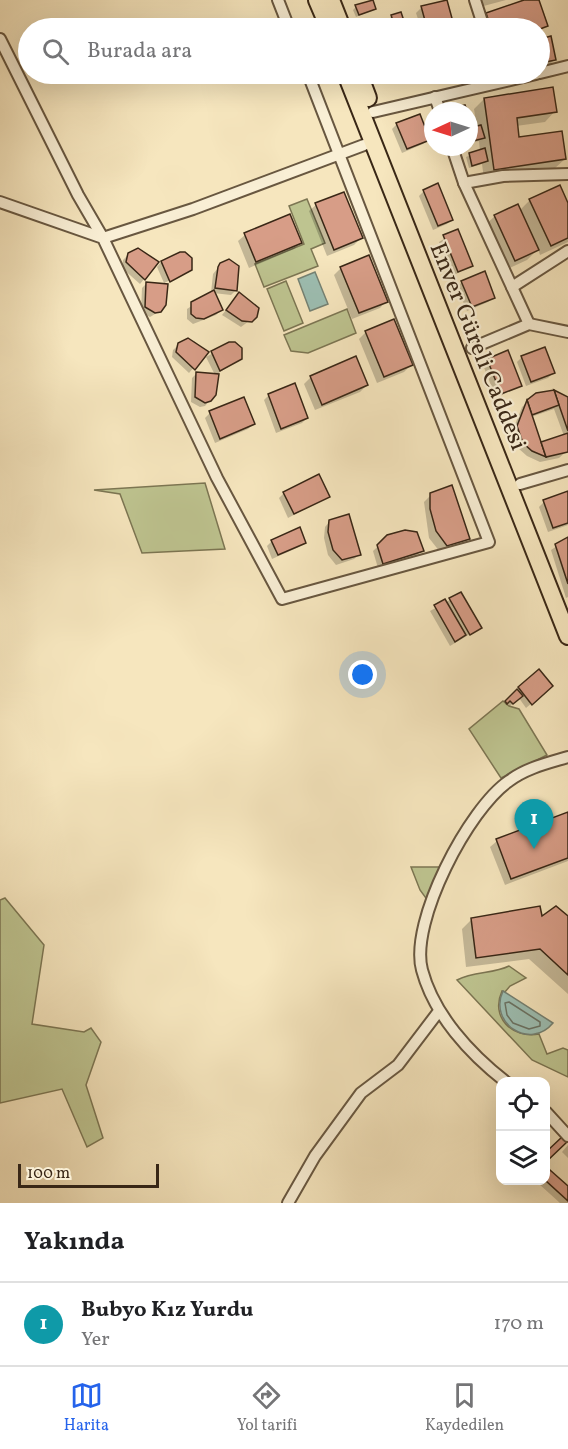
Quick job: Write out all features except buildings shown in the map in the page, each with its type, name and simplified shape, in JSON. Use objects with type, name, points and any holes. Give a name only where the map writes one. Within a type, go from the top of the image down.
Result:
[{"type":"main road","points":[[317,0],[324,18]]},
{"type":"main road","points":[[331,0],[338,18]]},
{"type":"main road","name":"Enver Güreli Caddesi","points":[[350,84],[568,636]]},
{"type":"main road","name":"Enver Güreli Caddesi","points":[[363,84],[568,607]]},
{"type":"street","points":[[278,0],[286,18]]},
{"type":"street","points":[[474,0],[480,18]]},
{"type":"street","points":[[0,39],[18,75]]},
{"type":"street","points":[[550,70],[568,66]]},
{"type":"street","points":[[22,84],[78,195],[103,238],[217,478],[282,599],[489,542],[312,84]]},
{"type":"street","points":[[373,112],[478,84]]},
{"type":"street","points":[[435,97],[437,102]]},
{"type":"street","points":[[0,202],[103,238],[364,145]]},
{"type":"street","points":[[455,156],[464,183],[528,324]]},
{"type":"street","points":[[464,183],[502,176],[568,174]]},
{"type":"street","points":[[512,287],[568,251]]},
{"type":"street","points":[[472,348],[528,324],[568,332]]},
{"type":"street","points":[[520,484],[568,470]]},
{"type":"street","points":[[499,1077],[490,1070],[434,1005],[421,968],[422,940],[431,905],[449,857],[491,796],[509,780],[568,757]]},
{"type":"street","points":[[288,1203],[315,1156],[361,1093],[398,1065],[439,1011]]},
{"type":"street","points":[[550,1116],[568,1136]]},
{"type":"green space","points":[[307,199],[325,243],[311,249],[318,266],[264,287],[255,264],[304,244],[289,206]]},
{"type":"green space","points":[[286,281],[303,323],[284,331],[267,289]]},
{"type":"green space","points":[[347,309],[356,333],[308,353],[291,351],[284,335]]},
{"type":"green space","points":[[205,483],[225,549],[142,553],[120,494],[94,490]]},
{"type":"green space","points":[[503,701],[519,709],[547,755],[501,778],[469,729]]},
{"type":"green space","points":[[411,867],[446,867],[431,905],[420,890]]},
{"type":"green space","points":[[5,898],[44,945],[32,1024],[84,1032],[91,1028],[101,1042],[86,1085],[103,1138],[87,1147],[62,1089],[0,1103],[0,900]]},
{"type":"green space","points":[[509,966],[526,978],[510,986],[505,992],[502,991],[499,1001],[501,1017],[506,1024],[520,1033],[539,1034],[547,1054],[563,1048],[568,1050],[568,1077],[532,1060],[457,980]]},
{"type":"water","points":[[315,272],[328,304],[310,311],[298,279]]},
{"type":"water","points":[[503,991],[553,1023],[544,1031],[533,1034],[523,1034],[514,1030],[506,1023],[501,1013],[500,1003]]},
{"type":"place","name":"Bubyo Kız Yurdu","points":[[534,849]]}]
